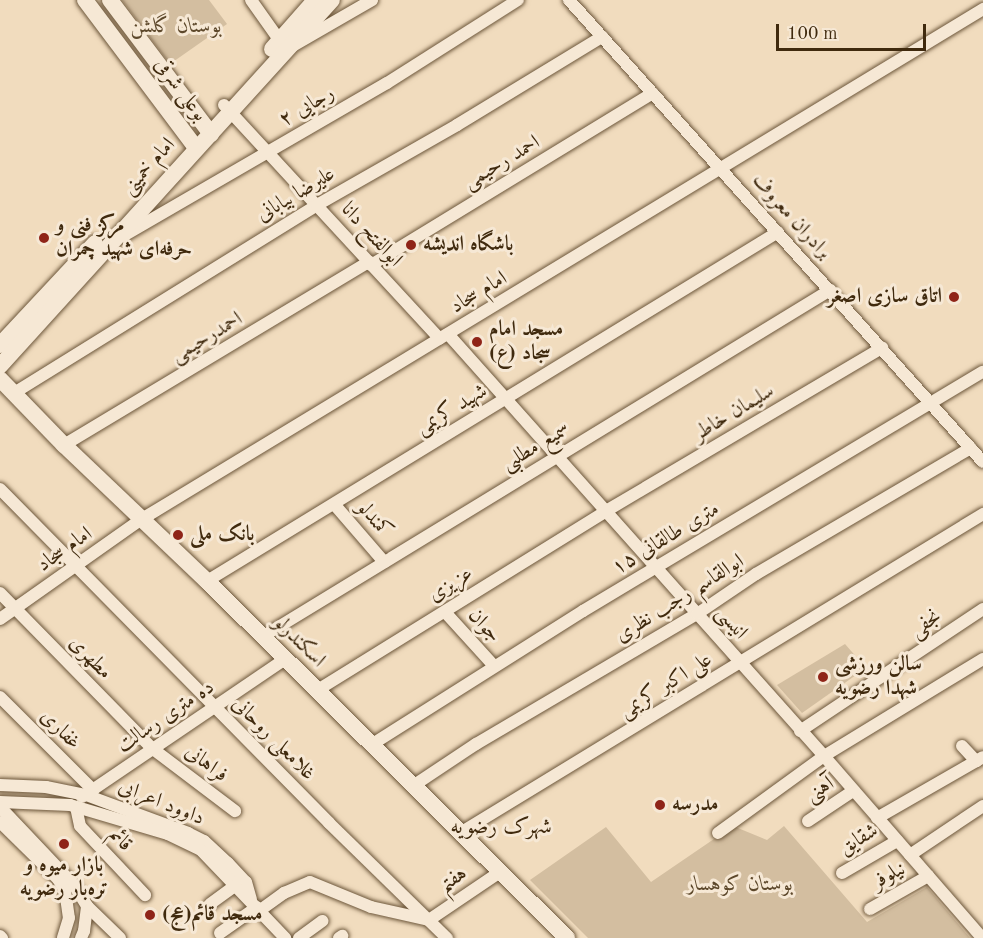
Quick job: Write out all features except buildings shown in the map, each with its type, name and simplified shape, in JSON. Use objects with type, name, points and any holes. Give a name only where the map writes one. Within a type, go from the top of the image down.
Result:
[{"type":"main road","name":"بوعلی شرقی","points":[[86,0],[193,144]]},
{"type":"main road","name":"بوعلی شرقی","points":[[110,0],[208,130]]},
{"type":"main road","name":"امام خمینی","points":[[0,345],[208,130],[284,44],[315,0]]},
{"type":"main road","name":"امام خمینی","points":[[284,44],[332,0]]},
{"type":"main road","name":"امام خمینی","points":[[0,366],[111,242],[193,144]]},
{"type":"main road","name":"اسکندرلو","points":[[0,379],[64,445],[207,581],[567,938]]},
{"type":"street","points":[[251,0],[284,44],[372,0]]},
{"type":"street","name":"رجایی ۲","points":[[111,242],[387,83],[518,0]]},
{"type":"street","name":"برادران معروف","points":[[569,0],[983,462]]},
{"type":"street","name":"امام سجاد","points":[[0,619],[142,519],[983,9]]},
{"type":"street","name":"علیرضا بیابانی","points":[[14,393],[317,205],[457,125],[602,37]]},
{"type":"street","name":"احمد رحیمی","points":[[370,263],[653,93]]},
{"type":"street","name":"ابوالفتح دانا","points":[[228,108],[370,263],[444,337]]},
{"type":"street","name":"شهید کریمی","points":[[207,581],[507,400],[778,232]]},
{"type":"street","name":"احمدرحیمی","points":[[64,445],[370,263]]},
{"type":"street","name":"سمیع مطلبی","points":[[262,637],[830,290]]},
{"type":"street","name":"انیسی","points":[[444,337],[507,400],[800,731],[825,756],[982,938]]},
{"type":"street","name":"سلیمان خاطر","points":[[606,511],[882,348]]},
{"type":"street","name":"۱۵ متری طالقانی","points":[[371,745],[494,666],[656,567],[983,372]]},
{"type":"street","name":"ابوالقاسم رجب نظری","points":[[413,786],[476,744],[697,614],[766,568],[971,448]]},
{"type":"street","name":"غلامعلی روحانی","points":[[0,489],[214,708],[447,938]]},
{"type":"street","name":"کمندلو","points":[[334,504],[384,562]]},
{"type":"street","name":"عزیزی","points":[[316,691],[606,511]]},
{"type":"street","name":"علی اکبر کریمی","points":[[460,833],[983,514]]},
{"type":"street","name":"مطهری","points":[[0,593],[153,749]]},
{"type":"street","name":"نجفی","points":[[800,731],[983,609]]},
{"type":"street","name":"جوان","points":[[445,612],[494,666]]},
{"type":"street","name":"ده متری رسالت","points":[[73,806],[90,792],[285,659]]},
{"type":"street","points":[[718,833],[825,756],[983,659]]},
{"type":"street","name":"غفاری","points":[[0,697],[90,792]]},
{"type":"street","points":[[877,818],[980,759],[962,746]]},
{"type":"street","name":"فراهانی","points":[[153,749],[235,811]]},
{"type":"street","name":"داوود اعرابی","points":[[0,785],[90,792],[204,842],[246,882],[256,906]]},
{"type":"street","name":"آهنی","points":[[808,821],[853,791]]},
{"type":"street","name":"داوود اعرابی","points":[[0,802],[73,806],[168,834],[201,850],[256,906]]},
{"type":"street","name":"قائم","points":[[73,806],[80,826],[145,895]]},
{"type":"street","points":[[0,807],[74,885],[87,906],[120,938]]},
{"type":"street","points":[[910,855],[982,807]]},
{"type":"street","points":[[0,822],[58,879],[65,890],[69,907],[63,938]]},
{"type":"street","name":"شقایق","points":[[842,873],[897,841]]},
{"type":"street","name":"هفتم","points":[[429,920],[500,872]]},
{"type":"street","name":"نیلوفر","points":[[870,909],[928,876]]},
{"type":"street","points":[[220,933],[256,906],[310,882],[371,907],[429,920]]},
{"type":"street","points":[[210,904],[236,885]]},
{"type":"street","points":[[81,938],[87,906]]},
{"type":"street","points":[[256,906],[282,937]]},
{"type":"street","points":[[299,938],[322,921]]},
{"type":"green space","name":"بوستان گلشن","points":[[122,0],[209,0],[227,24],[170,64]]},
{"type":"green space","name":"سالن ورزشی شهدا رضویه","points":[[845,644],[866,668],[802,713],[777,685]]},
{"type":"green space","name":"بوستان کوهسار","points":[[733,826],[767,840],[784,826],[867,922],[927,887],[970,938],[588,938],[530,880],[606,827],[651,882]]},
{"type":"place","name":"مرکز فنی و حرفه‌ای شهید چمران","points":[[44,238]]},
{"type":"place","name":"باشگاه اندیشه","points":[[411,245]]},
{"type":"place","name":"اتاق سازی اصغر","points":[[954,297]]},
{"type":"place","name":"مسجد امام سجاد (ع)","points":[[477,342]]},
{"type":"place","name":"بانک ملی","points":[[178,535]]},
{"type":"place","name":"سالن ورزشی شهدا رضویه","points":[[823,677]]},
{"type":"place","name":"مدرسه","points":[[660,805]]},
{"type":"place","name":"بازار میوه و تره‌بار رضویه","points":[[64,844]]},
{"type":"place","name":"مسجد قائم(عج)","points":[[150,915]]},
{"type":"district","name":"شهرک رضویه","points":[[501,828]]}]
